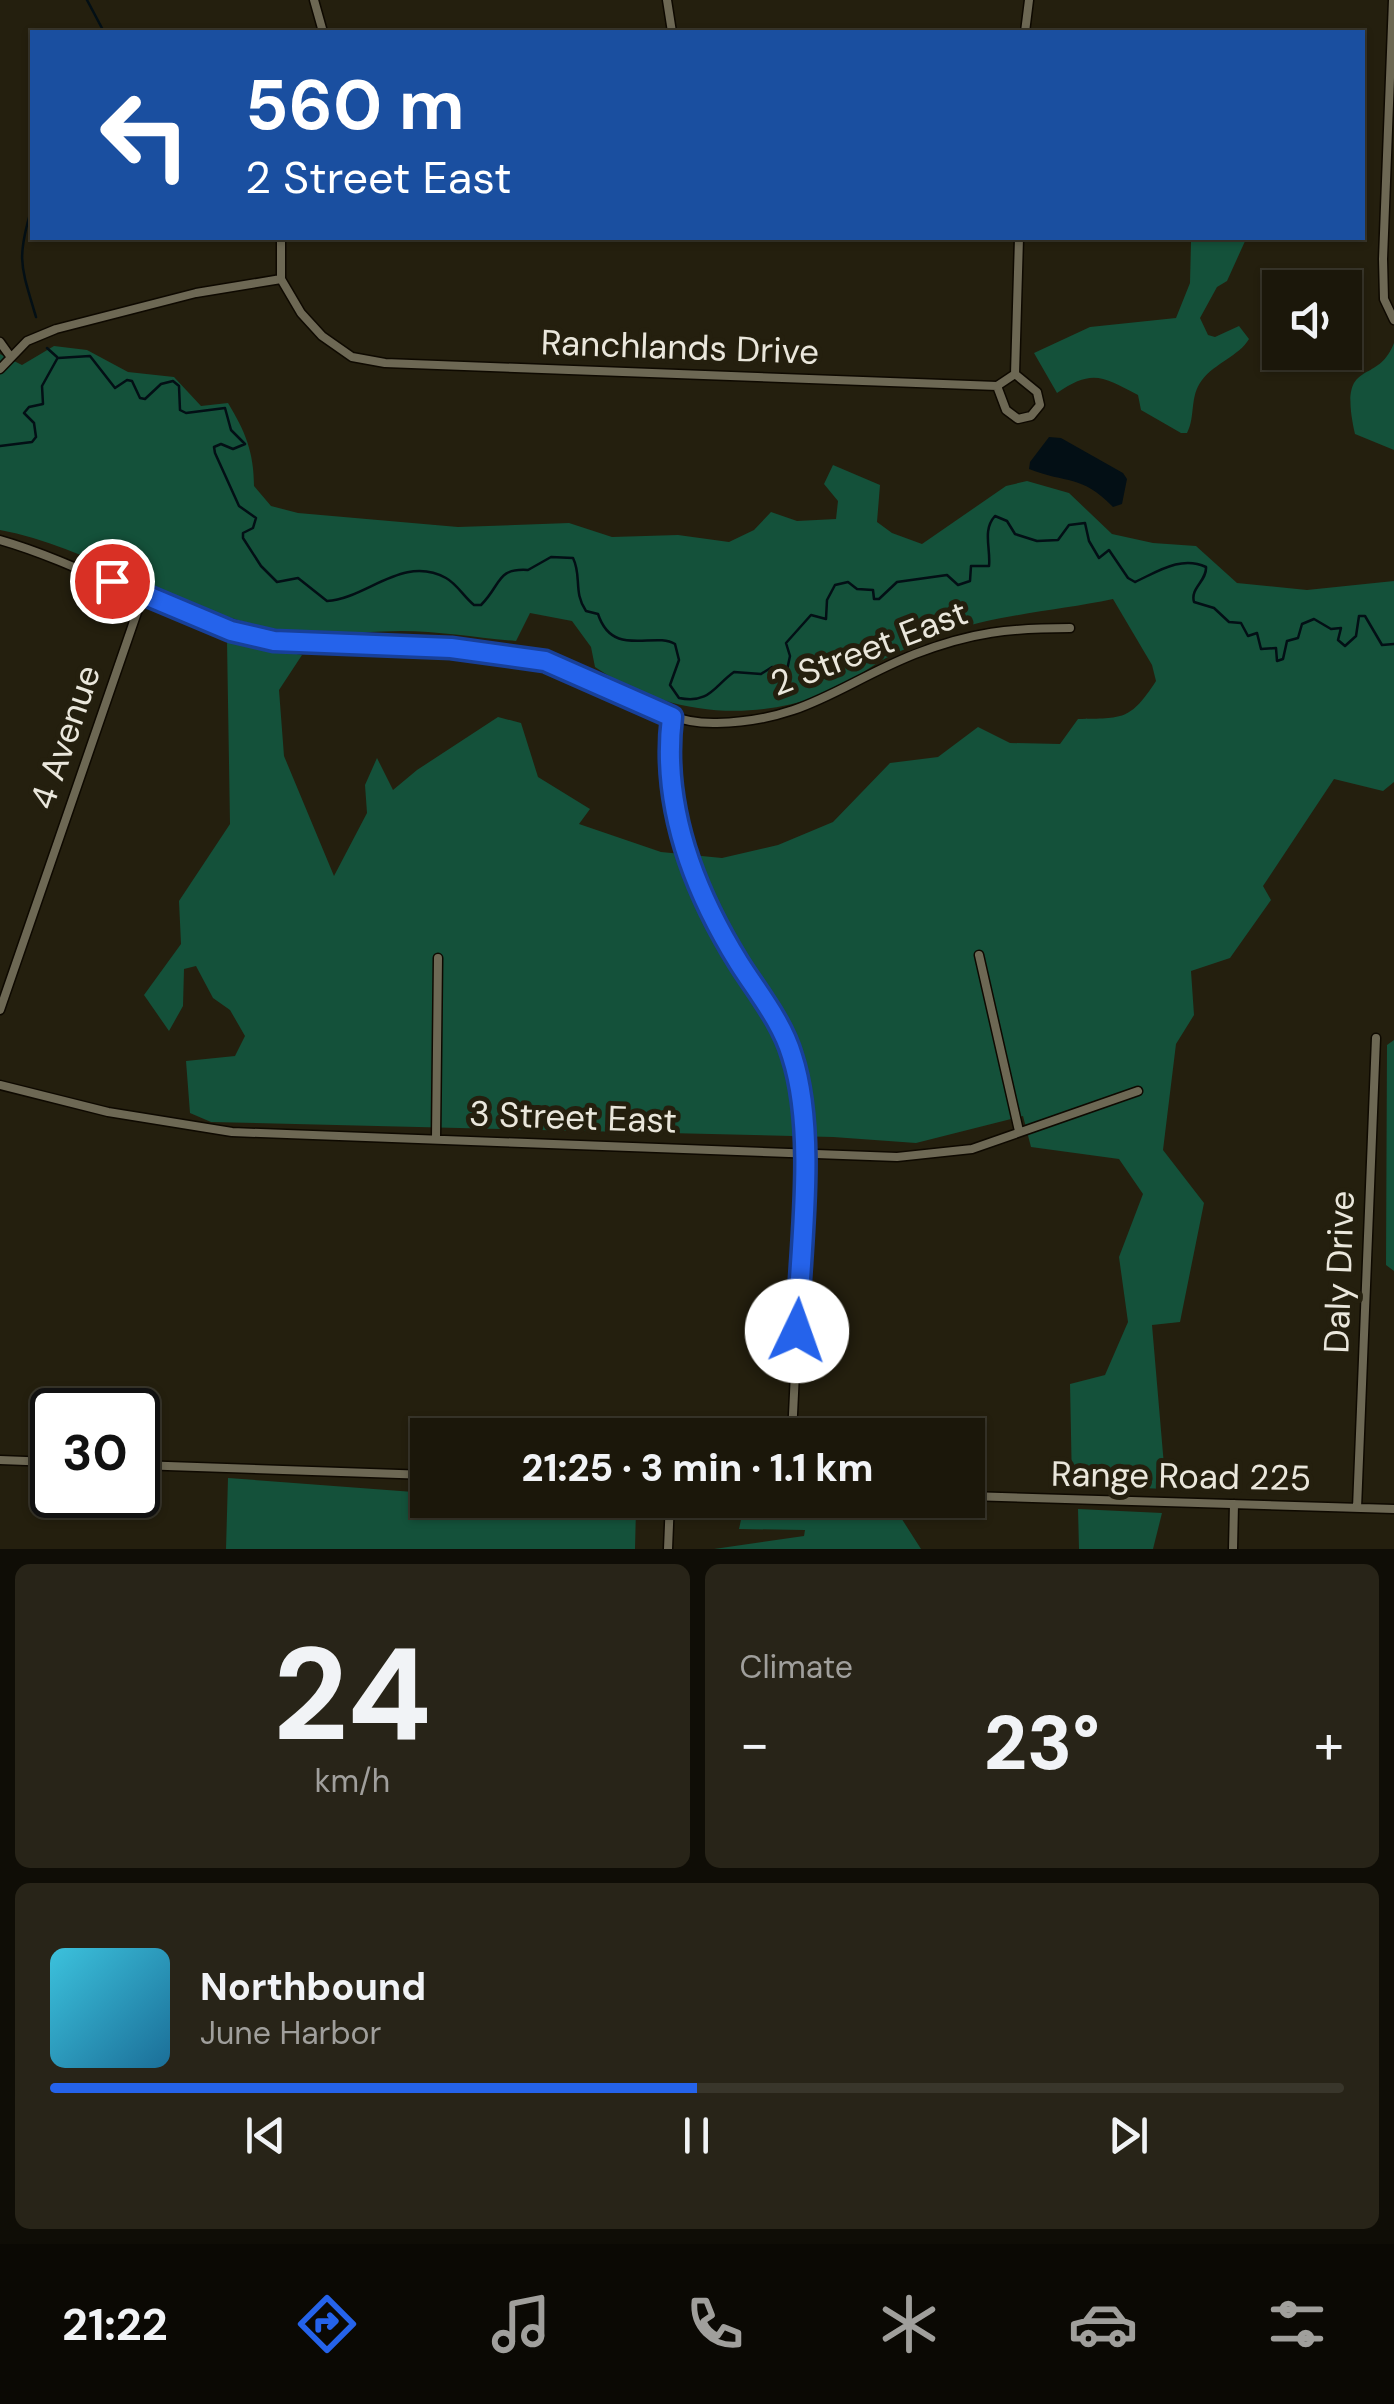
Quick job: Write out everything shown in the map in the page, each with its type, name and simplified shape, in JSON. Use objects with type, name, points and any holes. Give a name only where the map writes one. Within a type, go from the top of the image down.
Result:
[{"type":"street","points":[[314,0],[322,30]]},
{"type":"street","points":[[667,0],[672,30]]},
{"type":"street","points":[[1025,30],[1029,0]]},
{"type":"street","points":[[1393,0],[1382,259],[1384,299],[1394,320]]},
{"type":"street","points":[[0,369],[27,342],[56,329],[196,293],[281,279],[281,240]]},
{"type":"street","points":[[1016,374],[1019,240]]},
{"type":"street","name":"Ranchlands Drive","points":[[281,279],[301,313],[322,336],[352,356],[385,364],[997,386]]},
{"type":"street","points":[[0,342],[10,356]]},
{"type":"street","points":[[1016,374],[1037,392],[1040,405],[1032,416],[1018,420],[1006,410],[997,386],[1016,374]]},
{"type":"street","name":"2 Street East","points":[[0,540],[49,554],[231,631],[274,641],[451,648],[545,661],[672,717],[715,723],[783,715],[810,707],[911,656],[962,638],[1002,628],[1070,628]]},
{"type":"street","name":"4 Avenue","points":[[0,1010],[143,595]]},
{"type":"street","points":[[672,717],[669,738],[676,816],[690,870],[713,918],[784,1035],[794,1060],[804,1154],[793,1418]]},
{"type":"street","points":[[979,955],[1019,1131]]},
{"type":"street","points":[[436,1138],[438,958]]},
{"type":"street","name":"Daly Drive","points":[[1357,1508],[1376,1038]]},
{"type":"street","name":"3 Street East","points":[[0,1085],[184,1126],[897,1157],[956,1152],[1138,1091]]},
{"type":"street","points":[[0,1460],[30,1461]]},
{"type":"street","points":[[160,1466],[410,1474]]},
{"type":"street","name":"Range Road 225","points":[[985,1497],[1394,1510]]},
{"type":"street","points":[[1233,1549],[1234,1504]]},
{"type":"street","points":[[668,1549],[669,1518]]},
{"type":"green space","points":[[1179,240],[1246,240],[1227,281],[1217,287],[1200,318],[1208,335],[1215,337],[1239,326],[1249,339],[1202,380],[1195,393],[1187,433],[1141,410],[1138,395],[1106,380],[1089,378],[1057,393],[1034,353],[1090,327],[1176,318],[1190,283],[1191,242]]},
{"type":"green space","points":[[1394,343],[1394,450],[1355,434],[1351,392],[1361,375],[1387,357]]},
{"type":"green space","points":[[54,346],[87,350],[128,372],[174,377],[201,406],[228,403],[247,442],[254,486],[271,506],[298,513],[458,527],[569,523],[612,537],[678,535],[729,542],[754,530],[771,512],[797,521],[836,519],[838,501],[824,484],[833,465],[880,485],[877,522],[892,533],[922,544],[1006,486],[1027,481],[1069,493],[1112,534],[1153,543],[1196,546],[1237,583],[1307,590],[1394,581],[1394,782],[1383,791],[1334,779],[1263,886],[1271,900],[1230,958],[1191,971],[1194,1015],[1176,1044],[1163,1150],[1204,1203],[1180,1322],[1152,1325],[1166,1489],[1072,1485],[1070,1384],[1105,1375],[1128,1322],[1119,1257],[1143,1194],[1119,1159],[1031,1147],[1023,1116],[916,1143],[833,1137],[211,1122],[190,1113],[186,1061],[235,1056],[245,1036],[230,1010],[213,998],[196,966],[184,969],[183,1006],[169,1031],[144,995],[181,944],[179,901],[230,824],[227,641],[302,655],[279,690],[284,756],[334,876],[367,813],[365,785],[377,758],[393,790],[498,717],[521,723],[538,777],[590,809],[579,824],[661,852],[722,858],[778,845],[833,822],[890,763],[938,757],[978,727],[1010,743],[1060,744],[1078,719],[1116,717],[1132,710],[1156,681],[1152,665],[1113,599],[963,627],[893,655],[820,696],[733,711],[675,704],[621,683],[595,667],[591,647],[572,621],[530,613],[516,641],[415,631],[312,633],[257,625],[192,604],[66,549],[0,530],[0,354],[22,365]]},
{"type":"green space","points":[[1394,1040],[1394,1271],[1386,1265],[1387,1045]]},
{"type":"green space","points":[[228,1478],[410,1492],[410,1518],[636,1518],[635,1549],[226,1549]]},
{"type":"green space","points":[[1078,1509],[1162,1513],[1153,1549],[1079,1549]]},
{"type":"green space","points":[[741,1518],[901,1518],[921,1549],[714,1549],[804,1536],[805,1530],[739,1529]]},
{"type":"shaded area","points":[[1049,437],[1061,438],[1123,473],[1127,479],[1122,504],[1113,507],[1082,484],[1029,469]]},
{"type":"waterway","points":[[87,0],[103,30]]},
{"type":"waterway","points":[[30,215],[22,263],[36,317]]},
{"type":"waterway","points":[[47,348],[57,357]]},
{"type":"waterway","points":[[58,358],[90,356],[115,388],[132,381],[140,398],[145,399],[161,384],[173,381],[179,386],[180,410],[186,413],[225,408],[231,430],[245,444],[233,449],[221,444],[214,447],[215,453],[239,506],[256,518],[243,538],[277,582],[298,578],[327,601],[400,574],[430,572],[446,578],[474,605],[481,605],[510,572],[528,570],[551,557],[573,558],[582,604],[586,611],[598,614],[613,636],[675,644],[679,660],[670,685],[679,698],[705,696],[734,672],[761,674],[772,667],[787,670],[790,656],[786,643],[811,615],[826,619],[827,600],[835,585],[848,582],[857,589],[873,590],[874,599],[879,599],[897,582],[947,575],[958,585],[970,581],[971,566],[989,566],[988,533],[995,516],[1007,521],[1015,534],[1037,541],[1058,540],[1069,525],[1085,523],[1099,558],[1109,550],[1135,582],[1178,564],[1206,567],[1194,602],[1214,608],[1229,622],[1241,623],[1248,636],[1257,633],[1261,649],[1276,648],[1277,661],[1283,659],[1287,641],[1298,638],[1302,624],[1314,619],[1331,629],[1341,628],[1338,640],[1345,646],[1356,636],[1359,616],[1365,616],[1382,645],[1394,644]]},
{"type":"waterway","points":[[0,446],[32,442],[36,437],[34,423],[24,413],[29,407],[43,404],[42,386],[57,359]]},
{"type":"route","points":[[112,581],[231,631],[274,641],[451,648],[545,661],[672,717],[669,738],[676,816],[690,870],[703,901],[784,1035],[794,1060],[804,1154],[797,1331]]}]
